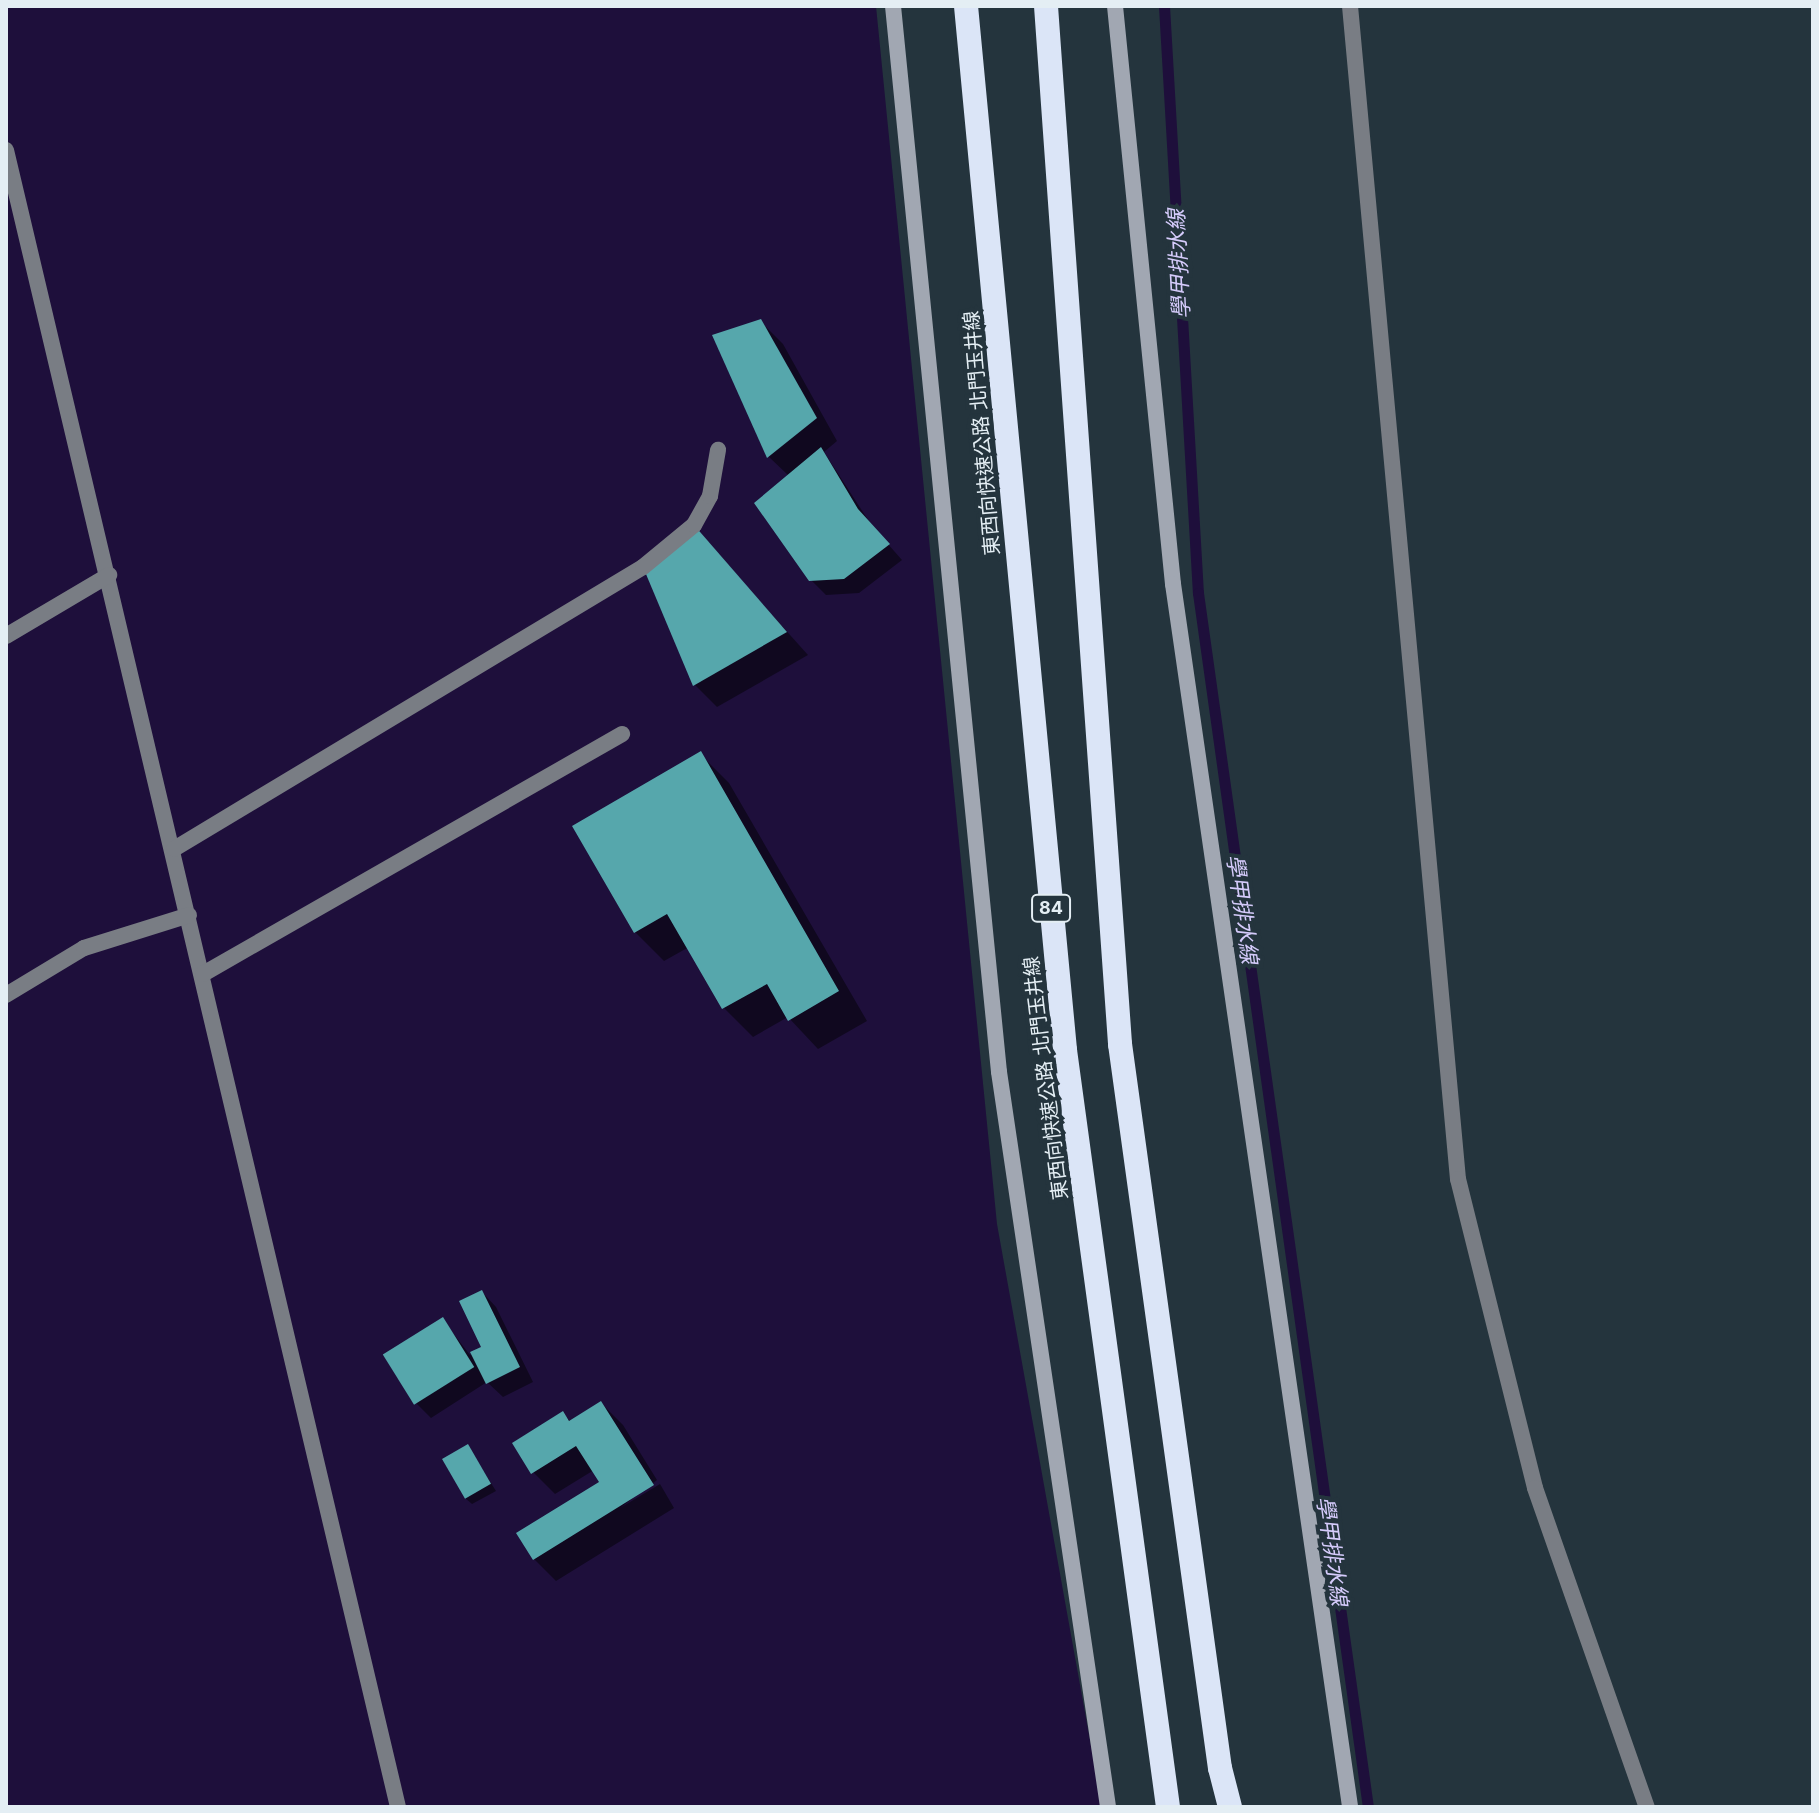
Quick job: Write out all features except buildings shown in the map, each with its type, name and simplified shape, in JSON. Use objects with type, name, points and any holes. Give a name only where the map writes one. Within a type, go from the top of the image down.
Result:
[{"type":"highway","name":"東西向快速公路 北門玉井線","points":[[966,6],[1065,1050],[1168,1807]]},
{"type":"highway","points":[[1046,6],[1120,1044],[1220,1768],[1230,1807]]},
{"type":"street","points":[[893,6],[999,1072],[1108,1807]]},
{"type":"street","points":[[1115,6],[1173,584],[1350,1807]]},
{"type":"lane","points":[[1350,6],[1458,1179],[1535,1488],[1604,1697],[1647,1807]]},
{"type":"lane","points":[[6,150],[174,849],[398,1807]]},
{"type":"lane","points":[[174,849],[643,567],[694,525],[710,496],[718,450]]},
{"type":"lane","points":[[6,636],[109,575]]},
{"type":"lane","points":[[203,974],[622,734]]},
{"type":"lane","points":[[6,995],[84,948],[189,915]]},
{"type":"shaded area","points":[[6,6],[876,6],[997,1224],[1102,1807],[6,1807]]},
{"type":"waterway","name":"學甲排水線","points":[[1164,6],[1198,593],[1368,1807]]}]
